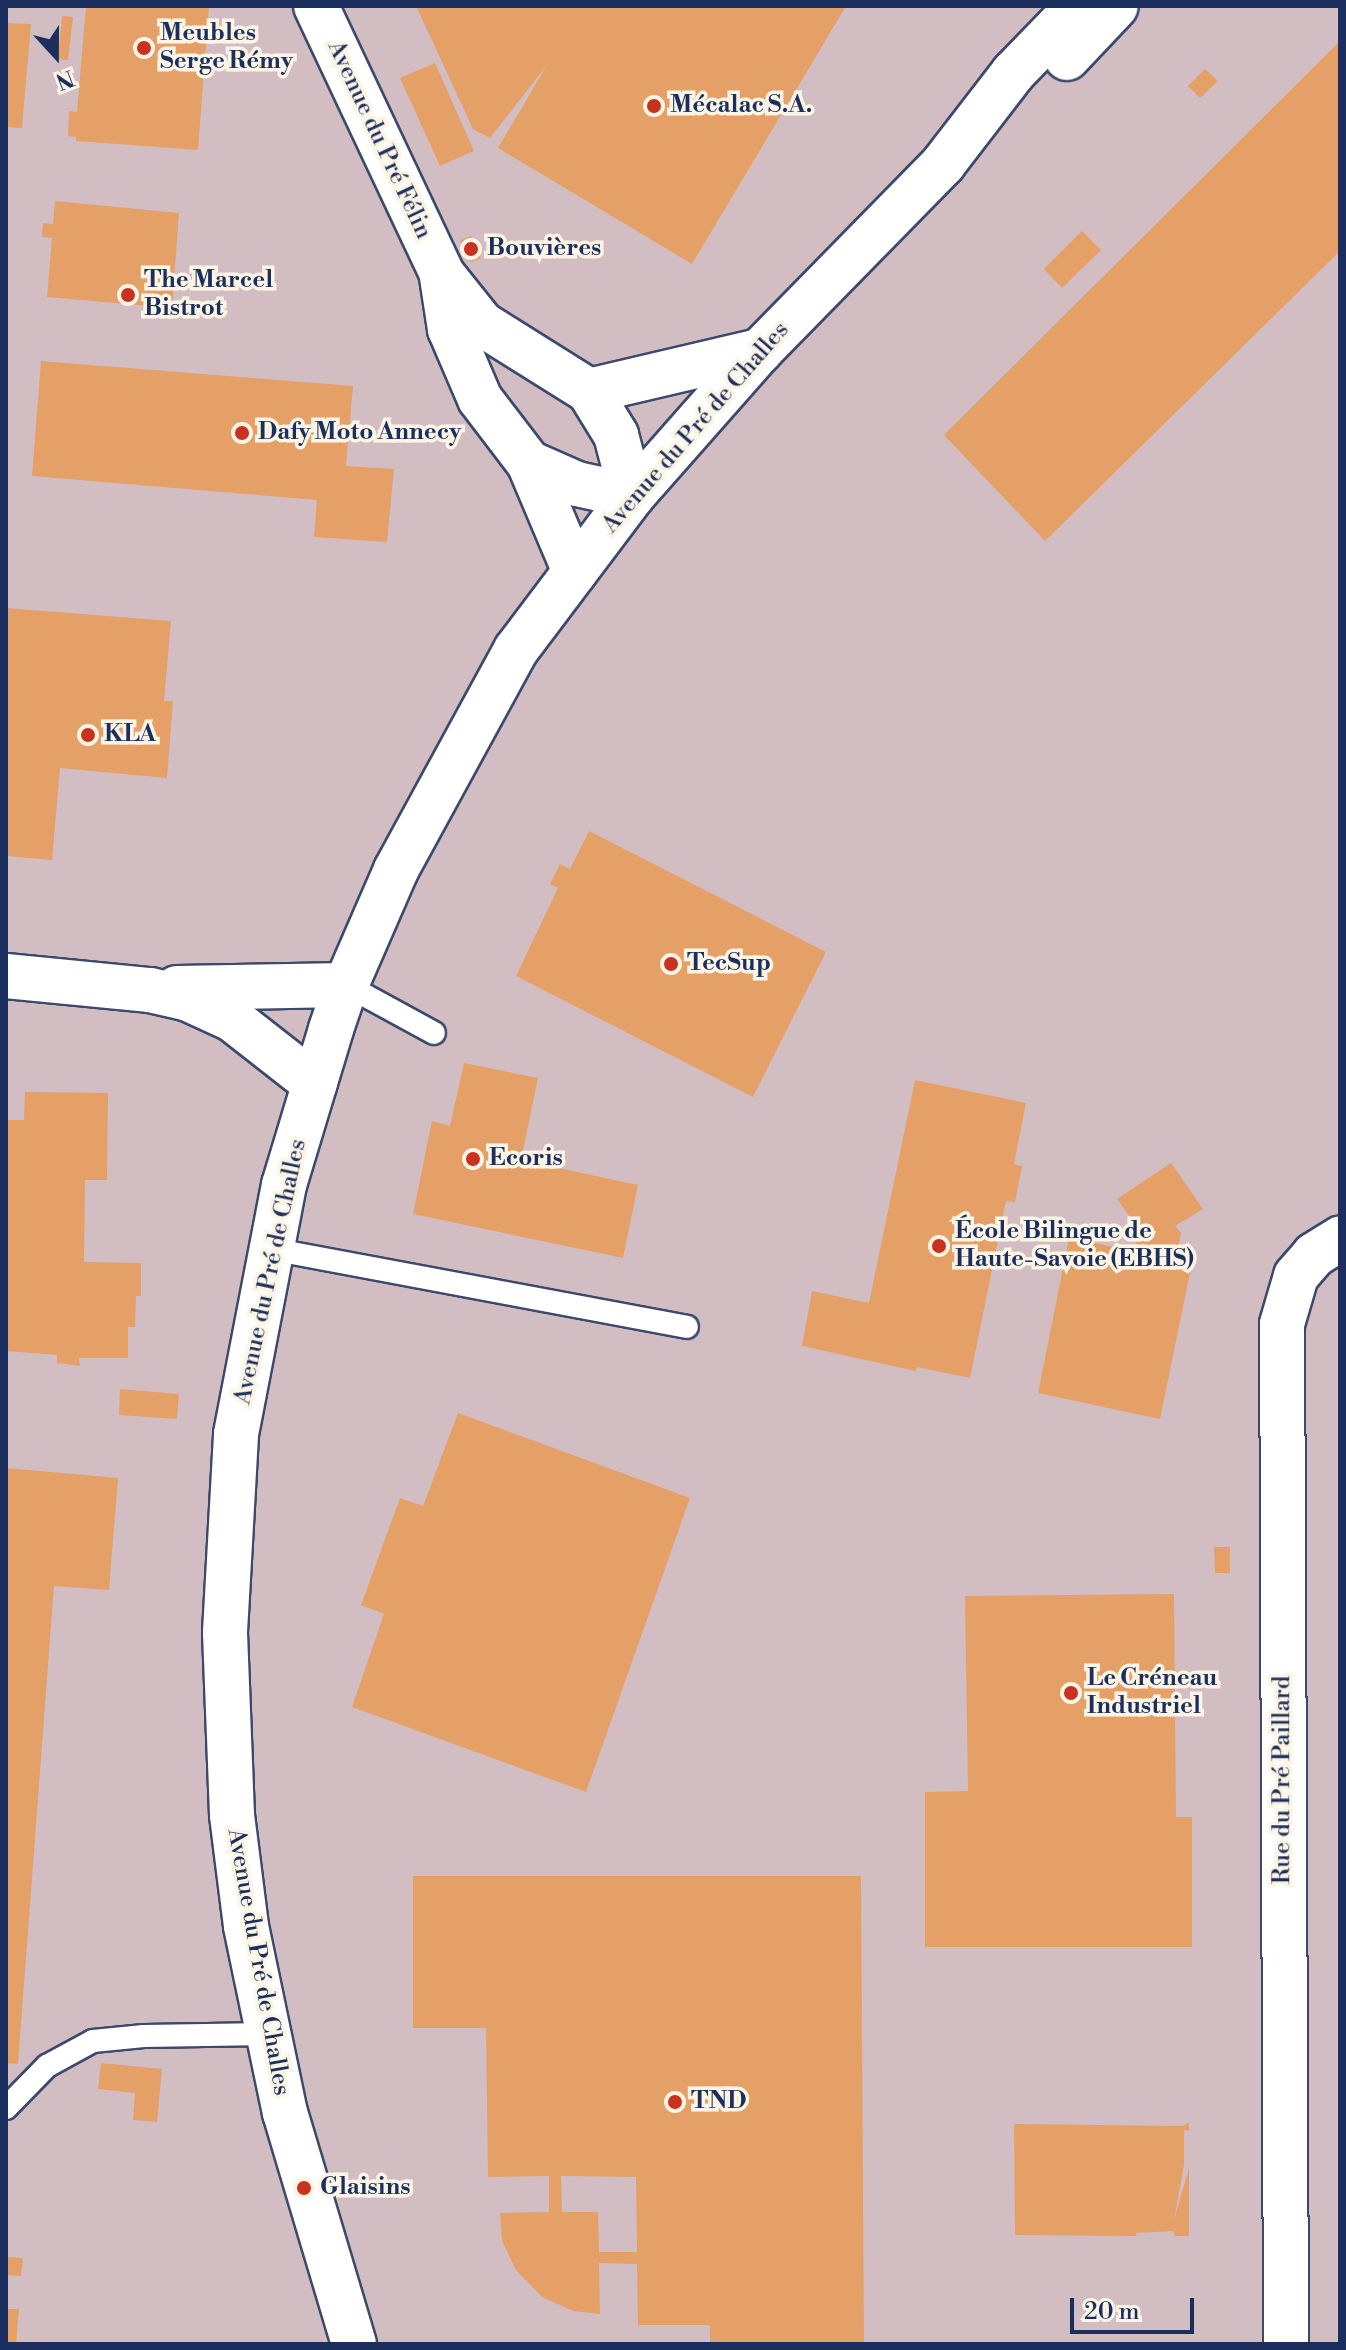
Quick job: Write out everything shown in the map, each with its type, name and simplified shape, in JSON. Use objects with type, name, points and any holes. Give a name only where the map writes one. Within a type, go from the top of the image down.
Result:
[{"type":"street","name":"Avenue du Pré Félin","points":[[316,6],[442,274],[482,324],[589,391],[616,435],[632,496],[577,484],[529,463]]},
{"type":"street","name":"Avenue du Pré de Challes","points":[[351,2341],[304,2188],[268,2034],[239,1881],[232,1815],[225,1632],[236,1434],[284,1185],[315,1084],[346,985],[396,870],[442,780],[516,650],[632,496],[760,351],[943,164],[1013,73],[1078,6]]},
{"type":"street","name":"Avenue du Pré de Challes","points":[[943,164],[1032,96],[1116,6]]},
{"type":"street","name":"Avenue du Pré Félin","points":[[442,274],[450,329],[480,399],[529,463],[575,572]]},
{"type":"street","points":[[589,391],[760,351]]},
{"type":"street","points":[[6,976],[150,990],[186,998],[223,1013],[253,1032],[315,1084]]},
{"type":"street","points":[[150,990],[210,985],[346,985]]},
{"type":"street","name":"Rue du Pré Paillard","points":[[1286,2344],[1282,1324],[1296,1276],[1314,1255],[1340,1239]]},
{"type":"lane","points":[[346,985],[434,1033]]},
{"type":"lane","points":[[271,1249],[687,1327]]},
{"type":"lane","points":[[6,2108],[47,2066],[93,2041],[144,2036],[268,2034]]},
{"type":"shaded area","points":[[6,6],[1340,6],[1340,2344],[6,2344]]},
{"type":"building","name":"Meubles Serge Rémy","points":[[86,6],[209,6],[198,150],[76,141],[76,137],[68,136],[69,111],[77,112]]},
{"type":"building","name":"Mécalac S.A.","points":[[416,6],[846,6],[692,264],[498,148],[547,65],[490,138],[473,129]]},
{"type":"building","points":[[62,16],[73,17],[68,60],[58,59]]},
{"type":"building","points":[[6,23],[31,24],[22,128],[6,127]]},
{"type":"building","points":[[1340,41],[1340,251],[1045,541],[944,435]]},
{"type":"building","points":[[435,63],[474,151],[440,166],[400,78]]},
{"type":"building","points":[[1205,69],[1218,81],[1200,98],[1188,86]]},
{"type":"building","points":[[55,201],[179,213],[172,308],[47,297],[52,238],[42,237],[43,223],[53,224]]},
{"type":"building","points":[[1082,231],[1101,250],[1062,288],[1044,269]]},
{"type":"building","name":"Bouvières","points":[[471,236],[481,258],[471,262],[460,240]]},
{"type":"building","points":[[41,361],[353,386],[346,466],[394,469],[387,542],[314,537],[317,500],[32,476]]},
{"type":"building","name":"KLA","points":[[6,608],[171,621],[164,701],[173,701],[167,778],[60,768],[52,860],[6,856]]},
{"type":"building","name":"TecSup","points":[[589,831],[826,952],[753,1097],[516,976],[558,888],[550,884],[560,864],[570,869]]},
{"type":"building","name":"Ecoris","points":[[464,1063],[538,1078],[521,1160],[638,1185],[623,1258],[413,1214],[432,1121],[450,1126]]},
{"type":"building","name":"École Bilingue de Haute-Savoie (EBHS)","points":[[915,1080],[1026,1103],[1014,1164],[1022,1166],[1015,1202],[1006,1201],[970,1378],[917,1367],[916,1371],[802,1346],[812,1291],[869,1303]]},
{"type":"building","points":[[25,1092],[108,1093],[107,1180],[85,1180],[84,1262],[141,1263],[141,1296],[136,1296],[135,1327],[128,1327],[128,1358],[79,1358],[80,1366],[57,1363],[57,1355],[6,1351],[6,1120],[24,1120]]},
{"type":"building","points":[[1171,1163],[1203,1209],[1175,1226],[1181,1233],[1176,1260],[1192,1263],[1160,1419],[1038,1393],[1069,1238],[1134,1251],[1139,1230],[1117,1199]]},
{"type":"building","points":[[120,1389],[179,1394],[177,1419],[119,1415]]},
{"type":"building","points":[[458,1413],[690,1498],[586,1792],[352,1707],[384,1614],[361,1605],[400,1498],[423,1506]]},
{"type":"building","points":[[6,1468],[118,1478],[109,1590],[54,1586],[18,2064],[6,2063]]},
{"type":"building","points":[[1214,1547],[1230,1547],[1230,1573],[1215,1573]]},
{"type":"building","name":"Le Créneau Industriel","points":[[1174,1594],[1176,1817],[1192,1817],[1192,1947],[925,1947],[925,1792],[968,1791],[965,1596]]},
{"type":"building","name":"TND","points":[[413,1876],[861,1876],[864,2344],[710,2344],[710,2325],[638,2325],[637,2264],[599,2263],[600,2314],[573,2311],[542,2297],[516,2270],[502,2241],[500,2213],[549,2212],[549,2176],[488,2177],[486,2028],[413,2028]],"holes":[[[561,2176],[636,2177],[637,2252],[599,2252],[598,2212],[562,2212]]]},
{"type":"building","points":[[101,2063],[162,2069],[157,2122],[133,2120],[135,2093],[98,2089]]},
{"type":"building","points":[[1189,2122],[1189,2131],[1184,2130],[1184,2165],[1174,2220],[1189,2168],[1189,2236],[1174,2236],[1174,2231],[1136,2233],[1137,2236],[1015,2235],[1014,2124],[1183,2126]]},
{"type":"building","points":[[6,2257],[23,2258],[21,2276],[6,2275]]},
{"type":"building","points":[[6,2309],[19,2309],[16,2344],[6,2343]]},
{"type":"place","name":"Meubles Serge Rémy","points":[[144,48]]},
{"type":"place","name":"Mécalac S.A.","points":[[654,106]]},
{"type":"place","name":"Bouvières","points":[[471,249]]},
{"type":"place","name":"The Marcel Bistrot","points":[[128,295]]},
{"type":"place","name":"Dafy Moto Annecy","points":[[242,433]]},
{"type":"place","name":"KLA","points":[[88,735]]},
{"type":"place","name":"TecSup","points":[[671,964]]},
{"type":"place","name":"Ecoris","points":[[473,1159]]},
{"type":"place","name":"École Bilingue de Haute-Savoie (EBHS)","points":[[939,1246]]},
{"type":"place","name":"Le Créneau Industriel","points":[[1071,1693]]},
{"type":"place","name":"TND","points":[[675,2102]]},
{"type":"place","name":"Glaisins","points":[[304,2188]]}]
